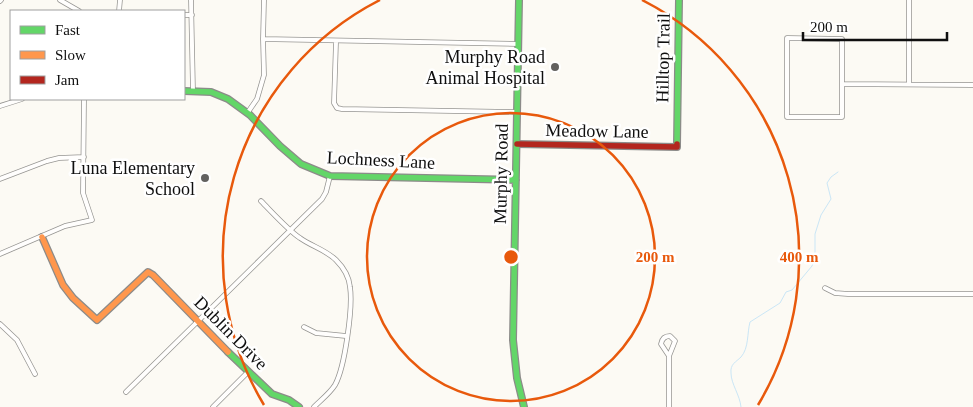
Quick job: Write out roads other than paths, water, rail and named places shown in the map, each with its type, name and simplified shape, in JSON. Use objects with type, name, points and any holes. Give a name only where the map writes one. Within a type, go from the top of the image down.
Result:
[{"type":"street","points":[[60,0],[77,10]]},
{"type":"street","points":[[191,0],[193,91]]},
{"type":"street","points":[[248,112],[257,99],[263,83],[264,0]]},
{"type":"street","name":"Murphy Road","points":[[519,0],[513,340],[517,376],[524,407]]},
{"type":"street","name":"Hilltop Trail","points":[[677,147],[679,0]]},
{"type":"street","points":[[909,0],[909,84]]},
{"type":"street","points":[[185,15],[192,15]]},
{"type":"street","points":[[787,38],[842,39],[843,84],[842,117],[787,117],[787,38]]},
{"type":"street","points":[[263,39],[336,42],[518,44]]},
{"type":"street","points":[[336,42],[334,103],[337,108],[517,112]]},
{"type":"street","points":[[843,84],[973,85]]},
{"type":"street","name":"Lochness Lane","points":[[185,91],[204,91],[223,96],[248,112],[301,164],[330,176],[516,180]]},
{"type":"street","points":[[0,106],[19,100]]},
{"type":"street","points":[[0,254],[66,226],[92,220],[83,193],[84,100]]},
{"type":"street","name":"Meadow Lane","points":[[516,144],[677,147]]},
{"type":"street","points":[[0,179],[47,161],[59,158],[84,157]]},
{"type":"street","points":[[126,392],[322,199],[330,176]]},
{"type":"street","points":[[262,200],[297,236],[330,255],[345,272],[350,285],[351,302],[342,364],[336,383],[314,407]]},
{"type":"street","name":"Dublin Drive","points":[[42,237],[63,285],[73,298],[97,320],[148,272],[272,394],[289,400],[299,407]]},
{"type":"street","points":[[825,288],[835,293],[852,294],[973,294]]},
{"type":"street","points":[[0,324],[17,340],[34,374]]},
{"type":"street","points":[[304,327],[316,333],[346,336]]},
{"type":"street","points":[[669,356],[661,344],[665,336],[670,336],[676,341],[669,356],[669,407]]},
{"type":"street","points":[[213,407],[248,372]]},
{"type":"waterway","points":[[741,407],[731,377],[732,365],[744,353],[750,322],[780,303],[786,292],[792,290],[812,266],[815,258],[815,234],[821,215],[831,199],[827,183],[838,172]]},
{"type":"place","name":"Murphy Road Animal Hospital","points":[[555,67]]},
{"type":"place","name":"Luna Elementary School","points":[[205,178]]}]
